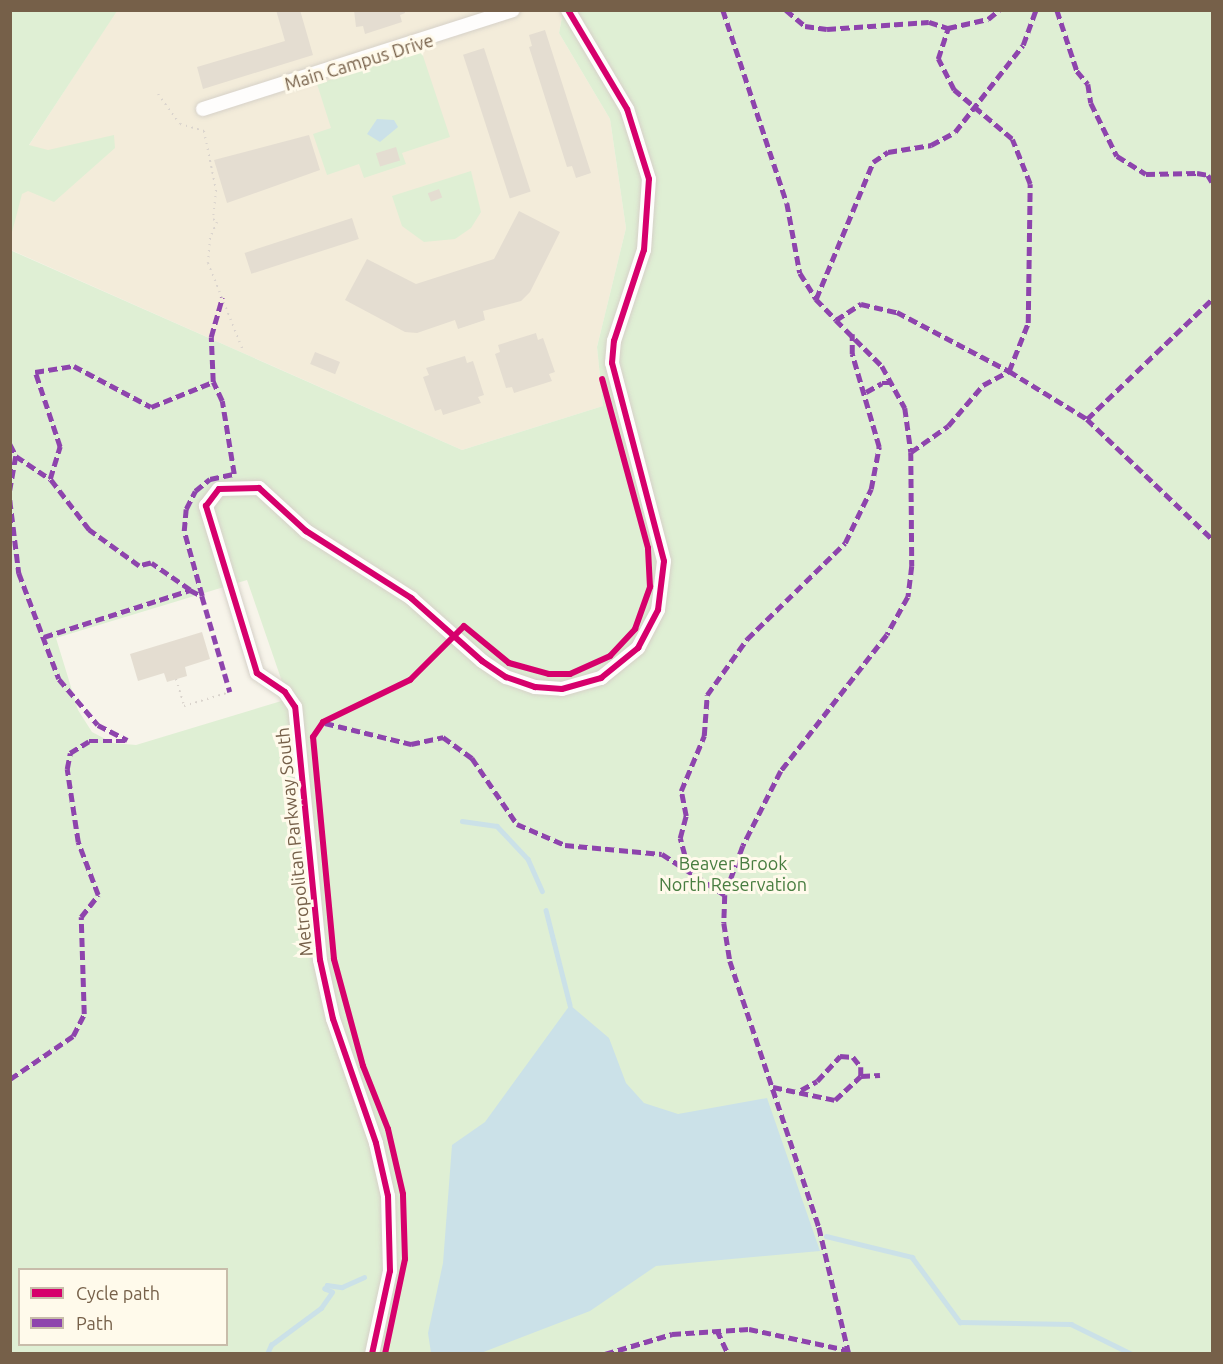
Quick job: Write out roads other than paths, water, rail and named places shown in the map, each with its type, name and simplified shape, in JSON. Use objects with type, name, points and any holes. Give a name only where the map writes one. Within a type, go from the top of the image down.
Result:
[{"type":"street","name":"Main Campus Drive","points":[[203,109],[513,10]]},
{"type":"street","name":"Metropolitan Parkway South","points":[[372,1353],[390,1271],[388,1196],[322,969],[295,707],[285,692],[257,673],[206,506],[219,489],[259,488],[306,531],[391,583],[506,677],[535,687],[562,689],[601,678],[622,666],[650,630],[658,610],[664,561],[612,363],[614,341],[644,250],[649,179],[627,109],[568,10]]},
{"type":"water","points":[[377,119],[394,120],[398,127],[380,142],[367,134]]},
{"type":"water","points":[[570,1005],[609,1038],[626,1083],[644,1103],[678,1114],[767,1098],[820,1251],[656,1266],[590,1311],[481,1353],[431,1353],[428,1333],[443,1263],[452,1145],[485,1122]]},
{"type":"waterway","points":[[462,821],[497,826],[528,859],[542,891]]},
{"type":"waterway","points":[[546,910],[570,1005]]},
{"type":"waterway","points":[[826,1236],[912,1257],[960,1322],[1071,1324],[1132,1354]]},
{"type":"waterway","points":[[267,1354],[271,1345],[321,1308],[332,1292],[325,1289],[327,1285],[342,1287],[364,1277]]},
{"type":"park label","name":"Beaver Brook North Reservation","points":[[733,874]]}]
